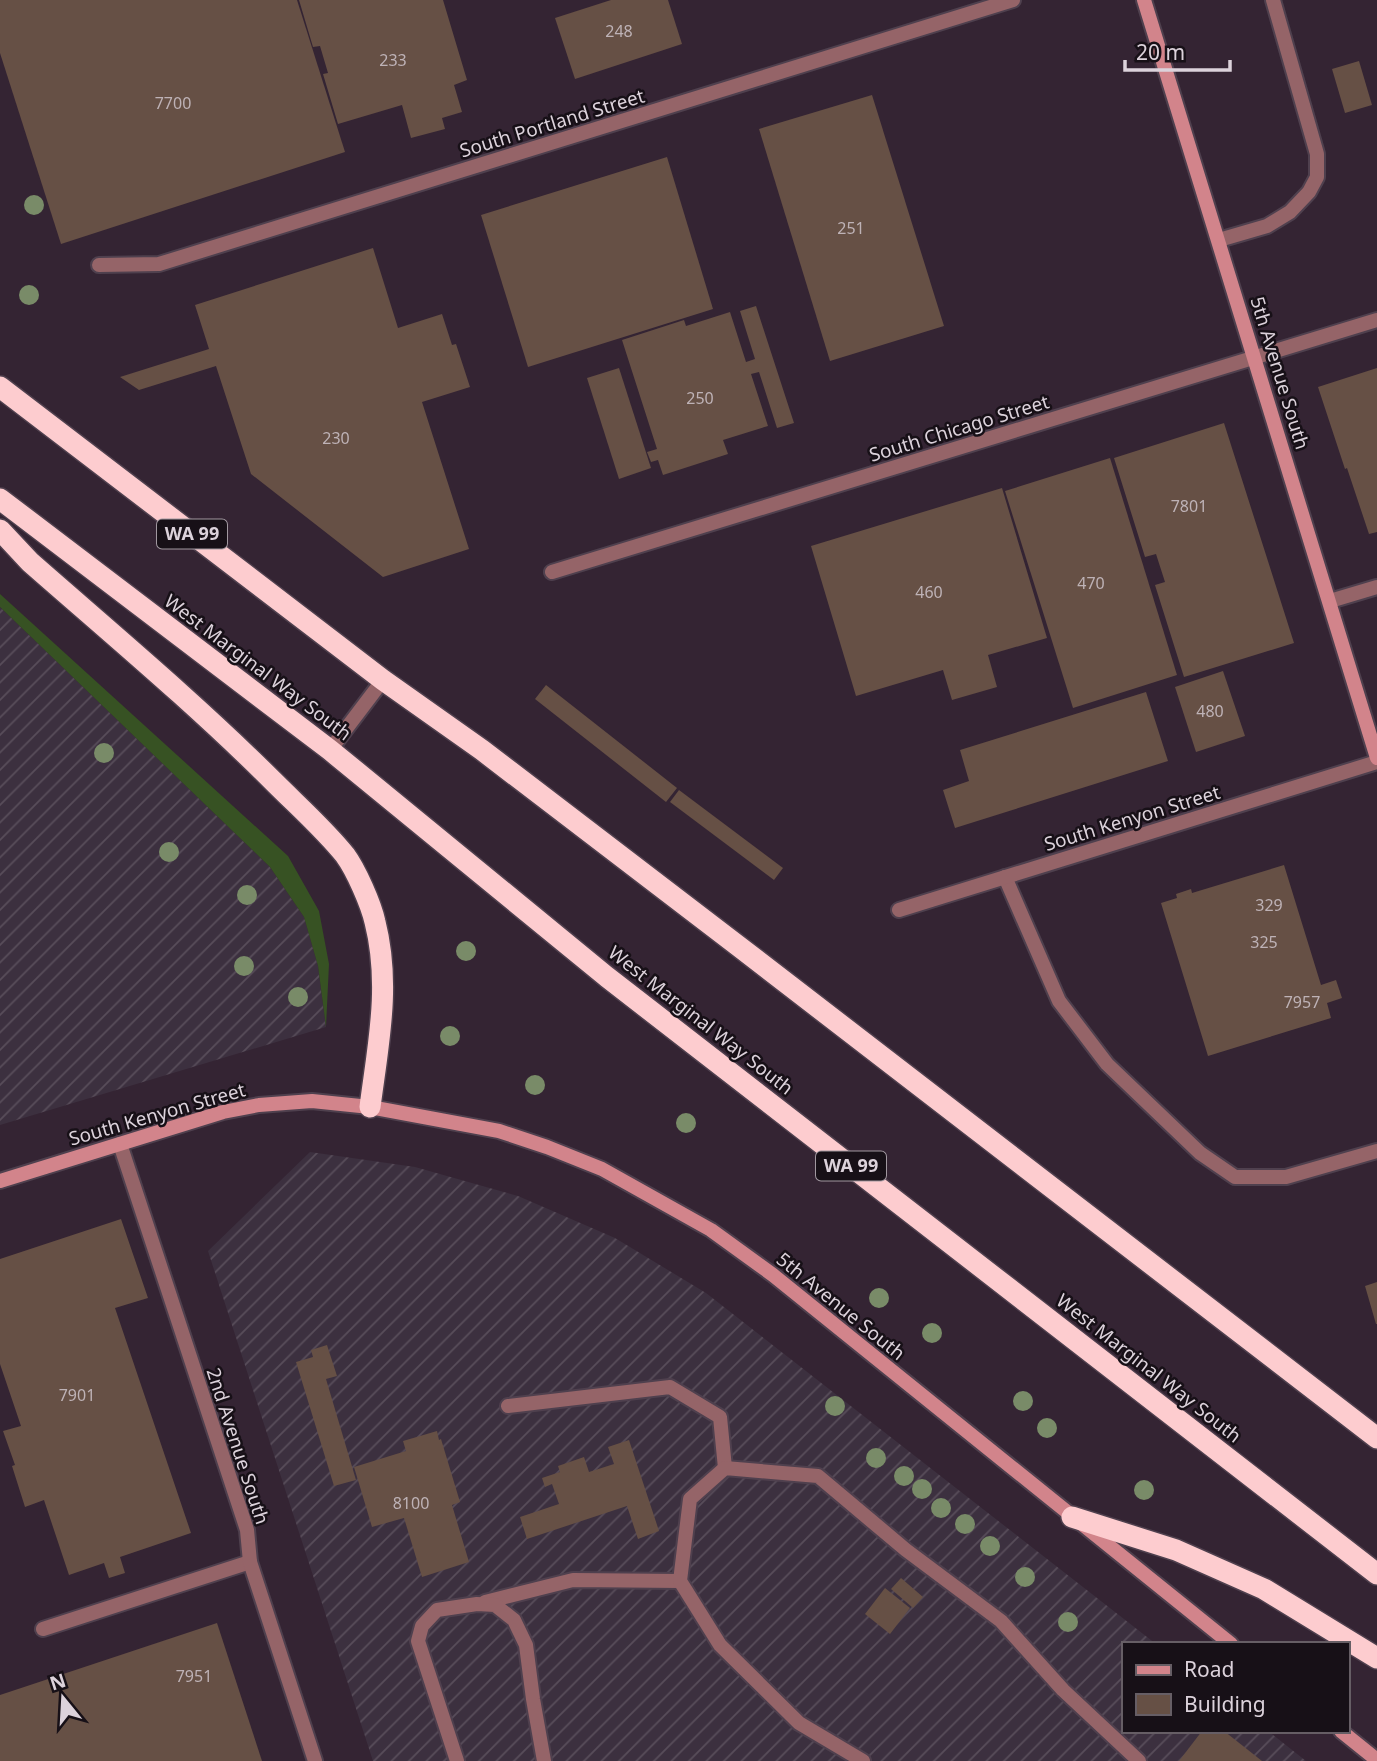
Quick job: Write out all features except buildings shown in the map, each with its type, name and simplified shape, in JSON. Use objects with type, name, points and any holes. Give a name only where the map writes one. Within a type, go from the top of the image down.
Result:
[{"type":"highway","name":"WA 99","points":[[0,387],[383,680],[482,750],[671,894],[1377,1438]]},
{"type":"highway","name":"West Marginal Way South","points":[[0,499],[330,750],[618,985],[1377,1574]]},
{"type":"highway","points":[[0,530],[30,562],[233,741],[346,857],[374,920],[381,952],[383,1007],[370,1107]]},
{"type":"highway","points":[[1072,1517],[1176,1550],[1264,1589],[1377,1658]]},
{"type":"street","name":"South Portland Street","points":[[100,265],[159,264],[1013,0]]},
{"type":"street","name":"5th Avenue South","points":[[1144,0],[1377,760]]},
{"type":"street","points":[[1219,240],[1267,226],[1290,212],[1309,192],[1317,177],[1317,154],[1273,0]]},
{"type":"street","name":"South Chicago Street","points":[[552,572],[1377,320]]},
{"type":"street","points":[[1330,601],[1377,587]]},
{"type":"street","points":[[330,750],[383,680]]},
{"type":"street","name":"South Kenyon Street","points":[[899,910],[1377,760]]},
{"type":"street","points":[[1005,877],[1059,1001],[1107,1064],[1200,1153],[1235,1177],[1286,1177],[1377,1151]]},
{"type":"street","name":"South Kenyon Street","points":[[0,1181],[223,1112],[259,1105],[312,1101],[370,1107]]},
{"type":"street","name":"5th Avenue South","points":[[370,1107],[499,1131],[547,1147],[602,1168],[711,1230],[773,1275],[1228,1642]]},
{"type":"street","name":"2nd Avenue South","points":[[120,1143],[247,1530],[250,1562],[315,1761]]},
{"type":"street","points":[[509,1406],[670,1387],[720,1418],[725,1468]]},
{"type":"street","points":[[863,1761],[799,1723],[779,1704],[720,1645],[680,1581],[690,1499],[725,1468],[818,1476],[906,1550],[1001,1621],[1063,1690],[1139,1761]]},
{"type":"street","points":[[43,1629],[250,1562]]},
{"type":"street","points":[[457,1761],[418,1641],[422,1626],[437,1610],[477,1604],[573,1580],[680,1581]]},
{"type":"street","points":[[477,1604],[495,1605],[514,1620],[526,1645],[544,1761]]},
{"type":"street","points":[[1343,1733],[1377,1760]]},
{"type":"shaded area","points":[[0,607],[270,867],[304,917],[318,966],[326,1027],[0,1125]]},
{"type":"shaded area","points":[[310,1152],[415,1167],[518,1196],[615,1238],[706,1293],[1153,1642],[1122,1642],[1122,1733],[1271,1733],[1306,1761],[373,1761],[208,1251]]},
{"type":"green space","points":[[0,594],[288,856],[319,911],[329,964],[326,1027],[318,966],[304,917],[270,867],[0,607]]}]
